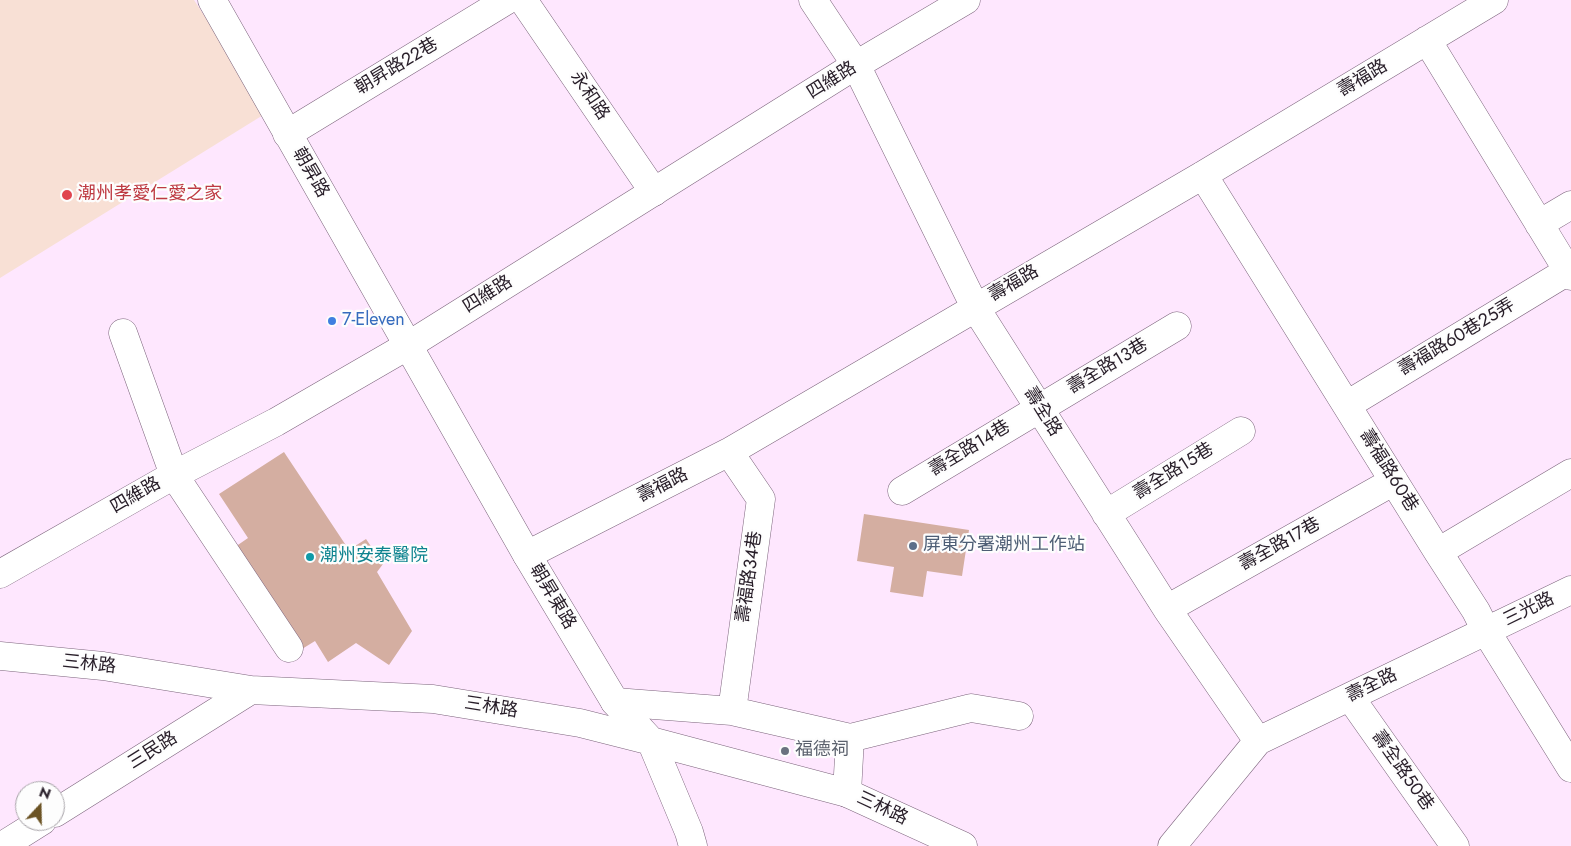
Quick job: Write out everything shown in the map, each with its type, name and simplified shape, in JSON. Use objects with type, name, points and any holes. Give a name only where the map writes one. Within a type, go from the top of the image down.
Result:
[{"type":"street","name":"朝昇路","points":[[212,0],[409,345]]},
{"type":"street","name":"朝昇路22巷","points":[[287,134],[507,0]]},
{"type":"street","name":"永和路","points":[[523,0],[654,192]]},
{"type":"street","name":"壽全路","points":[[813,0],[856,65],[975,307],[1167,609],[1258,741]]},
{"type":"street","name":"四維路","points":[[0,574],[174,475],[276,422],[409,345],[856,65],[966,0]]},
{"type":"street","name":"壽福路","points":[[527,555],[729,452],[1203,175],[1494,0]]},
{"type":"street","points":[[1427,40],[1569,274]]},
{"type":"street","name":"壽福路60巷","points":[[1203,175],[1476,611],[1486,631],[1571,768]]},
{"type":"street","points":[[1539,224],[1571,205]]},
{"type":"street","name":"壽福路60巷25弄","points":[[1346,406],[1569,274]]},
{"type":"street","name":"壽全路13巷","points":[[1039,408],[1177,326]]},
{"type":"street","points":[[123,333],[174,475],[289,648]]},
{"type":"street","name":"朝昇東路","points":[[409,345],[527,555],[615,702],[651,741],[690,832],[693,846]]},
{"type":"street","name":"壽全路14巷","points":[[902,491],[1039,408]]},
{"type":"street","name":"壽全路15巷","points":[[1106,514],[1241,431]]},
{"type":"street","name":"壽福路34巷","points":[[729,452],[761,499],[732,711]]},
{"type":"street","points":[[1438,552],[1571,473]]},
{"type":"street","name":"壽全路17巷","points":[[1167,609],[1394,481]]},
{"type":"street","name":"三光路","points":[[1486,631],[1571,590]]},
{"type":"street","name":"壽全路","points":[[1172,846],[1258,741],[1486,631]]},
{"type":"street","name":"三林路","points":[[0,656],[103,666],[251,690],[433,699],[580,723],[847,793],[963,846]]},
{"type":"street","name":"三民路","points":[[65,807],[251,690]]},
{"type":"street","name":"壽全路50巷","points":[[1350,696],[1455,846]]},
{"type":"street","points":[[615,702],[732,711],[850,738],[971,708],[1020,716]]},
{"type":"street","points":[[847,793],[850,738]]},
{"type":"street","points":[[2,846],[26,831]]},
{"type":"shaded area","name":"潮州孝愛仁愛之家","points":[[0,0],[194,0],[268,112],[0,278]]},
{"type":"building","name":"潮州安泰醫院","points":[[284,452],[349,550],[366,539],[383,564],[377,572],[412,631],[389,665],[356,643],[328,662],[315,641],[302,649],[235,547],[248,538],[219,494]]},
{"type":"building","name":"屏東分署潮州工作站","points":[[864,514],[969,530],[962,576],[927,571],[923,597],[890,592],[894,567],[857,561]]},
{"type":"place","name":"潮州孝愛仁愛之家","points":[[67,195]]},
{"type":"place","name":"7-Eleven","points":[[332,321]]},
{"type":"place","name":"屏東分署潮州工作站","points":[[913,546]]},
{"type":"place","name":"潮州安泰醫院","points":[[310,557]]},
{"type":"place","name":"福德祠","points":[[785,751]]}]
